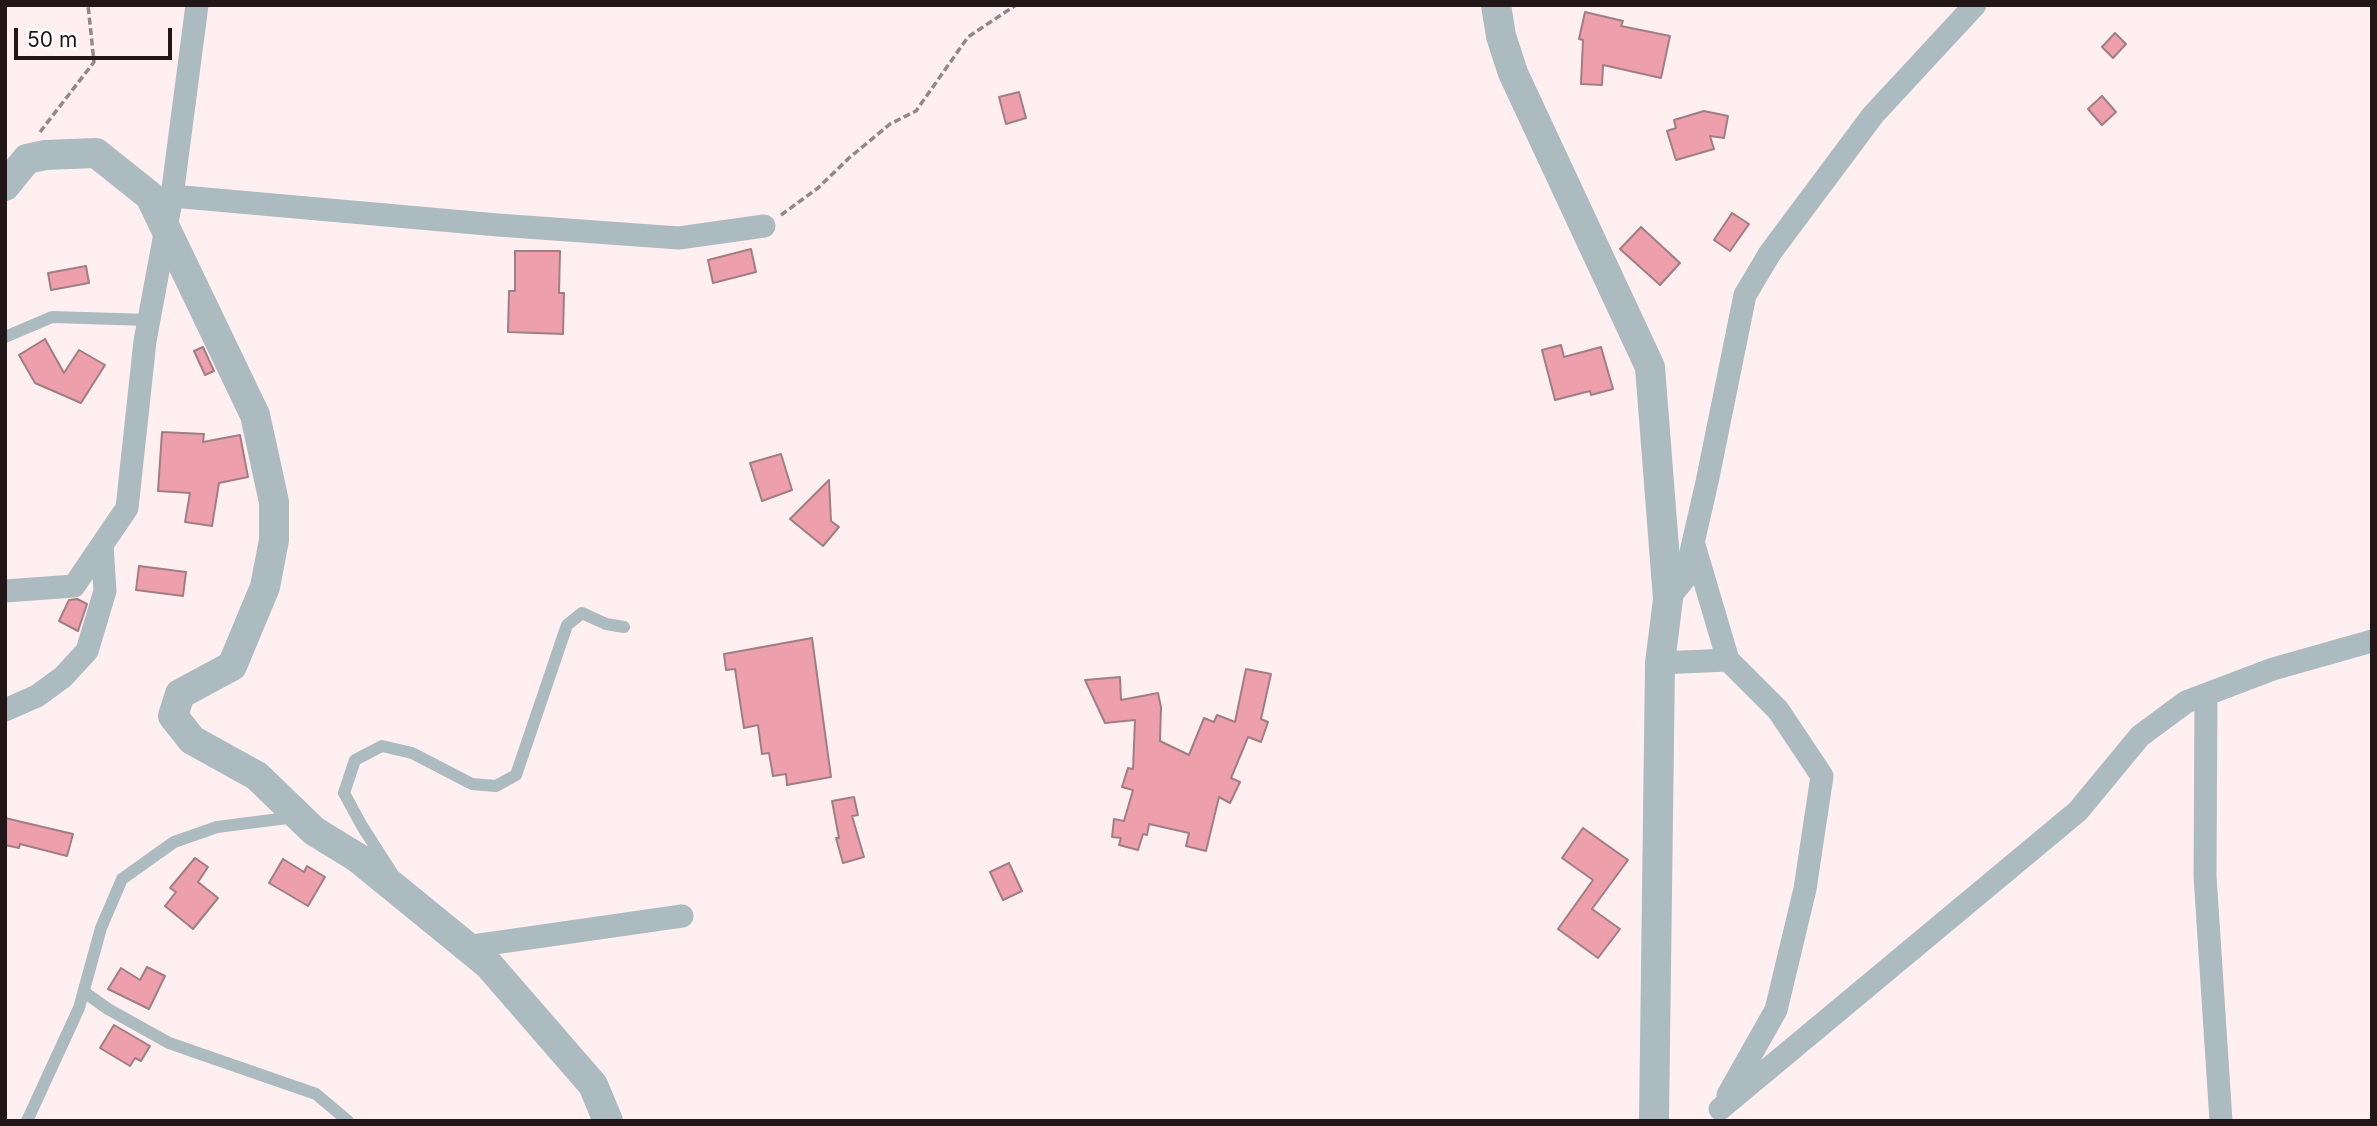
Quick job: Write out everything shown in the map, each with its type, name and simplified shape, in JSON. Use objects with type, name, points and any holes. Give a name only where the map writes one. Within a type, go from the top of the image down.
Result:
[{"type":"street","points":[[5,591],[74,586],[127,508],[149,320],[172,196],[197,5]]},
{"type":"street","points":[[1496,5],[1513,73],[1650,367],[1668,599],[1660,663],[1654,1121]]},
{"type":"street","points":[[1668,599],[1685,579],[1745,295],[1770,253],[1873,115],[1975,5]]},
{"type":"street","points":[[5,186],[27,159],[45,155],[96,153],[149,196],[255,415],[274,502],[274,540],[265,587],[232,666],[180,694],[173,716],[192,740],[257,776],[314,831],[358,858],[488,964],[593,1084],[608,1121]]},
{"type":"street","points":[[172,196],[678,238],[764,226]]},
{"type":"street","points":[[1693,542],[1728,660],[1778,710],[1822,776],[1805,889],[1776,1010],[1716,1115]]},
{"type":"street","points":[[5,709],[37,696],[63,677],[86,651],[105,591],[102,545]]},
{"type":"street","points":[[1716,1115],[2078,811],[2140,736],[2186,702],[2273,668],[2372,641]]},
{"type":"street","points":[[1660,663],[1728,660]]},
{"type":"street","points":[[2207,695],[2205,876],[2221,1121]]},
{"type":"street","points":[[466,947],[682,916]]},
{"type":"lane","points":[[5,337],[52,317],[149,320]]},
{"type":"lane","points":[[411,903],[344,793],[355,760],[382,746],[412,753],[472,783],[496,786],[516,775],[567,625],[582,613],[606,624],[624,626]]},
{"type":"lane","points":[[27,1121],[79,1008],[101,928],[122,879],[174,842],[217,827],[299,817]]},
{"type":"lane","points":[[84,992],[108,1009],[169,1043],[316,1094],[348,1121]]},
{"type":"path","points":[[27,159],[43,126],[94,62],[88,5]]},
{"type":"path","points":[[764,226],[818,188],[890,124],[916,111],[968,37],[1016,5]]},
{"type":"building","points":[[1585,12],[1623,21],[1621,26],[1670,36],[1661,78],[1603,65],[1602,85],[1581,84],[1583,40],[1579,39]]},
{"type":"building","points":[[2115,33],[2126,44],[2113,58],[2102,47]]},
{"type":"building","points":[[1019,92],[1026,118],[1006,124],[999,97]]},
{"type":"building","points":[[2102,96],[2116,112],[2102,125],[2088,109]]},
{"type":"building","points":[[1704,111],[1728,116],[1724,138],[1710,136],[1714,149],[1676,160],[1667,131],[1676,128],[1674,120]]},
{"type":"building","points":[[1732,213],[1749,224],[1730,251],[1714,240]]},
{"type":"building","points":[[1641,227],[1680,263],[1660,285],[1620,249]]},
{"type":"building","points":[[751,249],[756,272],[713,283],[708,260]]},
{"type":"building","points":[[515,251],[560,251],[559,293],[564,293],[563,334],[508,332],[509,291],[515,291]]},
{"type":"building","points":[[86,266],[89,283],[51,290],[48,273]]},
{"type":"building","points":[[45,339],[64,373],[79,350],[105,365],[81,403],[35,383],[19,355]]},
{"type":"building","points":[[1561,345],[1564,357],[1601,347],[1613,389],[1591,395],[1590,391],[1555,400],[1542,350]]},
{"type":"building","points":[[203,347],[214,371],[205,375],[194,351]]},
{"type":"building","points":[[162,432],[204,434],[203,442],[240,435],[248,477],[219,483],[212,526],[185,522],[190,493],[158,491]]},
{"type":"building","points":[[781,454],[792,490],[762,501],[750,463]]},
{"type":"building","points":[[829,480],[831,521],[839,527],[823,546],[790,519]]},
{"type":"building","points":[[139,566],[186,572],[183,596],[136,590]]},
{"type":"building","points":[[77,599],[87,604],[78,631],[59,621],[69,600]]},
{"type":"building","points":[[812,638],[831,777],[787,785],[786,774],[773,776],[769,753],[762,754],[758,725],[744,728],[735,669],[726,670],[724,654]]},
{"type":"building","points":[[1246,669],[1271,674],[1261,719],[1268,722],[1261,742],[1248,737],[1231,778],[1240,782],[1230,803],[1219,797],[1206,851],[1186,846],[1189,833],[1149,824],[1147,835],[1143,834],[1138,850],[1119,845],[1121,838],[1112,837],[1114,819],[1124,821],[1133,790],[1122,787],[1128,768],[1133,769],[1135,720],[1105,723],[1085,680],[1120,677],[1121,700],[1158,693],[1161,707],[1160,741],[1189,755],[1204,718],[1214,722],[1217,715],[1235,722]]},
{"type":"building","points":[[854,797],[858,815],[852,816],[864,857],[843,863],[836,838],[839,838],[832,801]]},
{"type":"building","points":[[5,818],[73,834],[67,856],[20,844],[19,848],[5,845]]},
{"type":"building","points":[[1583,828],[1628,860],[1592,909],[1620,929],[1598,958],[1558,929],[1593,880],[1562,858]]},
{"type":"building","points":[[195,858],[208,867],[198,882],[218,898],[193,929],[165,906],[176,892],[170,888]]},
{"type":"building","points":[[283,859],[304,872],[307,866],[325,877],[308,906],[269,883]]},
{"type":"building","points":[[1009,863],[1022,891],[1003,900],[990,872]]},
{"type":"building","points":[[147,967],[165,976],[149,1009],[108,989],[121,968],[140,980]]},
{"type":"building","points":[[114,1025],[150,1046],[141,1061],[135,1058],[130,1066],[100,1048]]}]
